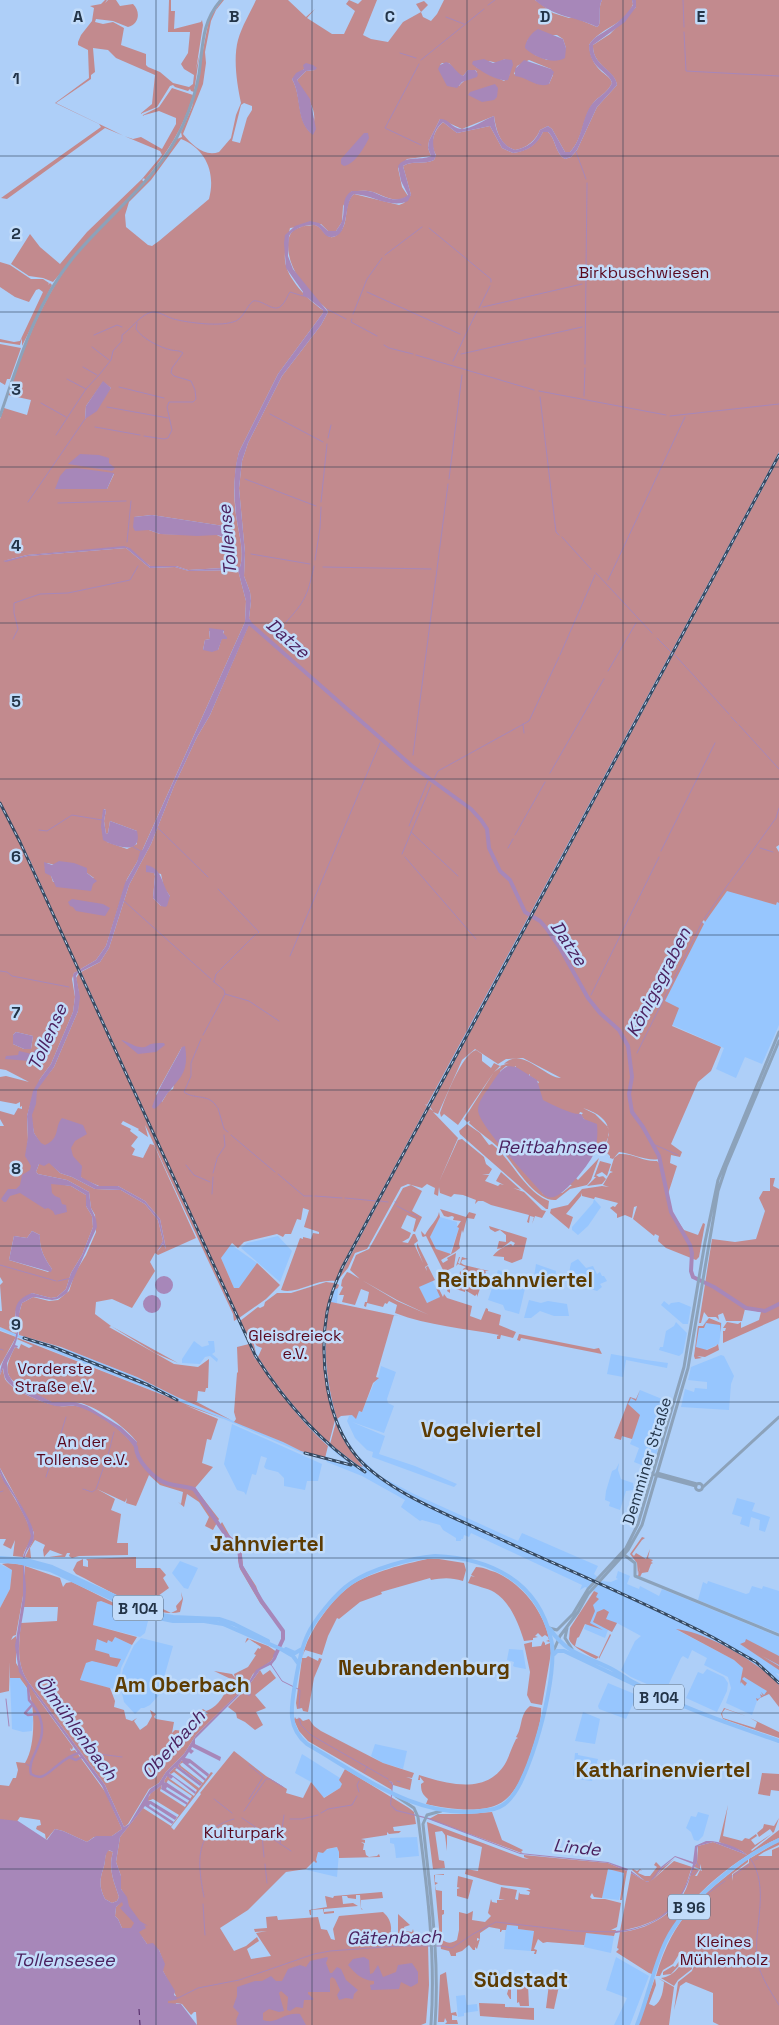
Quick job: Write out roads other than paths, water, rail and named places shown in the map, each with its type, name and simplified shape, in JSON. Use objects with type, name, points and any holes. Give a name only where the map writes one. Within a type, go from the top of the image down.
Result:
[{"type":"main road","points":[[0,416],[24,347],[47,296],[72,260],[147,180],[173,144],[194,96],[207,22],[221,0]]},
{"type":"main road","name":"Demminer Straße","points":[[548,1626],[556,1630],[561,1627],[600,1577],[624,1554],[636,1536],[688,1368],[700,1284],[720,1174],[779,1032]]},
{"type":"main road","name":"Demminer Straße","points":[[704,1265],[723,1174],[779,1041]]},
{"type":"main road","points":[[655,1474],[699,1485],[710,1480],[779,1417]]},
{"type":"main road","name":"Demminer Straße","points":[[624,1554],[638,1524],[655,1474]]},
{"type":"main road","points":[[636,1536],[643,1533]]},
{"type":"main road","points":[[624,1554],[635,1563],[634,1576],[779,1635]]},
{"type":"main road","name":"B 104","points":[[548,1626],[553,1655],[538,1737],[525,1774],[513,1796],[504,1804],[488,1810],[444,1810],[416,1804],[393,1794],[302,1739],[294,1728],[291,1718],[302,1649],[307,1634],[314,1624],[348,1585],[362,1576],[431,1556],[464,1560],[508,1575],[520,1584],[534,1599],[548,1626],[558,1640],[574,1652],[640,1686],[779,1742]]},
{"type":"main road","name":"B 104","points":[[0,1560],[24,1561],[68,1575],[144,1614],[163,1619],[220,1623],[294,1652],[302,1649]]},
{"type":"main road","name":"Demminer Straße","points":[[553,1655],[558,1640],[578,1612],[589,1590]]},
{"type":"main road","points":[[569,1624],[565,1637],[574,1652]]},
{"type":"main road","name":"B 104","points":[[280,1647],[293,1656],[299,1665]]},
{"type":"main road","name":"B 104","points":[[553,1655],[560,1650],[600,1665]]},
{"type":"main road","points":[[393,1794],[414,1808],[418,1816],[435,1949],[433,2025]]},
{"type":"main road","points":[[434,1944],[423,1824],[425,1818],[431,1813],[444,1810]]},
{"type":"main road","name":"B 96","points":[[637,2025],[667,1940],[684,1913],[697,1898],[744,1860],[779,1840]]},
{"type":"water","points":[[535,0],[602,0],[599,25],[597,27],[558,14]]},
{"type":"water","points":[[632,0],[636,0],[636,7],[625,22],[593,45],[596,58],[613,75],[617,85],[597,107],[577,150],[571,157],[565,159],[562,156],[548,132],[543,132],[531,147],[513,153],[502,148],[490,126],[457,133],[443,122],[437,129],[434,138],[433,147],[436,156],[434,160],[410,163],[403,166],[411,195],[408,201],[388,203],[354,194],[348,204],[344,225],[338,235],[329,237],[317,226],[310,225],[298,229],[289,236],[288,256],[293,269],[328,312],[321,325],[282,376],[248,443],[242,461],[239,488],[245,553],[244,576],[250,592],[249,618],[252,623],[249,625],[210,715],[197,737],[174,786],[151,844],[129,885],[109,948],[100,962],[78,973],[76,976],[80,997],[78,1011],[54,1067],[37,1090],[36,1104],[32,1115],[34,1133],[41,1143],[45,1145],[55,1136],[62,1118],[83,1125],[87,1134],[75,1141],[71,1148],[73,1156],[82,1166],[81,1177],[98,1186],[118,1186],[145,1201],[160,1219],[166,1249],[163,1244],[156,1252],[163,1241],[158,1220],[145,1204],[121,1190],[95,1189],[60,1173],[49,1163],[44,1166],[39,1164],[36,1172],[38,1174],[67,1180],[89,1192],[91,1208],[97,1227],[67,1293],[54,1300],[33,1297],[22,1303],[15,1345],[18,1346],[17,1348],[15,1347],[7,1363],[8,1374],[13,1382],[52,1402],[75,1402],[87,1406],[121,1427],[137,1442],[136,1451],[120,1431],[94,1414],[76,1406],[56,1406],[38,1400],[12,1386],[4,1375],[3,1368],[0,1375],[3,1360],[15,1339],[15,1313],[18,1302],[23,1297],[32,1293],[51,1298],[57,1297],[66,1289],[71,1273],[82,1255],[93,1227],[92,1216],[86,1206],[86,1195],[71,1186],[51,1184],[52,1193],[60,1198],[62,1204],[66,1205],[67,1212],[55,1215],[53,1211],[48,1208],[45,1209],[20,1193],[10,1196],[6,1202],[1,1199],[8,1189],[16,1189],[20,1185],[22,1175],[30,1170],[31,1166],[25,1156],[28,1137],[27,1116],[33,1091],[51,1064],[73,1012],[75,997],[73,975],[96,960],[106,946],[125,883],[143,849],[245,622],[246,601],[238,570],[189,571],[175,567],[150,568],[126,548],[28,556],[6,562],[3,561],[27,555],[124,546],[130,548],[150,566],[176,566],[188,570],[240,567],[241,548],[234,491],[239,452],[278,374],[323,313],[323,310],[303,296],[303,292],[286,268],[285,235],[295,226],[310,221],[319,223],[328,231],[336,231],[342,221],[346,197],[352,191],[371,191],[386,198],[404,198],[408,195],[401,181],[398,166],[405,160],[431,156],[428,148],[429,141],[440,119],[446,120],[455,127],[465,129],[494,116],[502,141],[515,150],[523,148],[530,143],[540,130],[548,126],[552,129],[565,152],[570,152],[578,140],[590,106],[612,83],[607,75],[595,64],[589,45],[596,37],[623,18],[633,5]]},
{"type":"water","points":[[538,29],[563,39],[566,48],[565,58],[555,61],[544,59],[525,48],[529,37]]},
{"type":"water","points":[[484,59],[493,63],[505,59],[512,60],[513,65],[508,80],[494,78],[472,64],[473,61]]},
{"type":"water","points":[[524,60],[551,69],[554,72],[549,84],[541,85],[515,76],[515,69]]},
{"type":"water","points":[[446,62],[463,76],[468,70],[475,70],[478,74],[477,77],[462,82],[457,88],[447,86],[438,69],[440,65]]},
{"type":"water","points":[[306,63],[317,68],[306,71],[297,80],[310,99],[316,129],[313,135],[307,130],[301,116],[297,93],[292,79],[296,73],[304,69],[303,65]]},
{"type":"water","points":[[495,84],[498,88],[497,97],[494,100],[482,102],[468,95],[470,92]]},
{"type":"water","points":[[364,133],[368,133],[369,138],[359,155],[348,165],[344,166],[341,164],[341,159]]},
{"type":"water","points":[[103,381],[111,388],[97,411],[85,419],[86,406]]},
{"type":"water","points":[[80,454],[99,455],[109,458],[109,463],[115,468],[112,471],[68,464]]},
{"type":"water","points":[[76,468],[114,473],[107,489],[55,489],[60,476],[66,469]]},
{"type":"water","points":[[152,515],[230,527],[230,535],[228,538],[217,535],[197,536],[160,534],[149,530],[135,531],[133,527],[134,517]]},
{"type":"water","points":[[209,628],[224,630],[223,633],[227,637],[227,639],[222,639],[218,650],[212,652],[203,650],[205,640],[210,639]]},
{"type":"water","points":[[103,809],[106,810],[104,821],[106,834],[108,833],[110,821],[137,831],[138,839],[136,844],[127,848],[103,840],[101,826]]},
{"type":"water","points":[[59,861],[74,863],[87,868],[87,873],[97,881],[93,884],[91,891],[56,887],[51,876],[45,873],[44,862],[52,865]]},
{"type":"water","points":[[146,865],[156,869],[170,896],[165,907],[161,906],[153,898],[155,876],[154,873],[146,872]]},
{"type":"water","points":[[72,899],[103,904],[110,908],[105,916],[76,911],[68,902]]},
{"type":"water","points":[[16,1032],[33,1036],[31,1049],[24,1049],[13,1044],[13,1035]]},
{"type":"water","points":[[121,1040],[142,1047],[155,1043],[164,1043],[165,1045],[156,1052],[138,1054]]},
{"type":"water","points":[[185,1046],[186,1062],[183,1073],[160,1104],[154,1109],[152,1107],[162,1084],[182,1047]]},
{"type":"water","points":[[36,1049],[48,1050],[42,1062],[5,1059],[6,1056],[18,1055],[19,1051],[32,1054]]},
{"type":"water","name":"Reitbahnsee","points":[[508,1066],[516,1067],[537,1080],[543,1100],[557,1107],[581,1114],[584,1119],[597,1124],[597,1141],[593,1156],[571,1184],[554,1197],[548,1197],[543,1194],[495,1139],[480,1117],[478,1107],[481,1100],[498,1075]]},
{"type":"water","points":[[32,1231],[40,1235],[41,1249],[52,1269],[51,1272],[9,1260],[14,1236],[27,1238]]},
{"type":"water","points":[[164,1276],[170,1279],[173,1285],[170,1291],[164,1294],[158,1291],[155,1285],[158,1279]]},
{"type":"water","points":[[152,1295],[158,1298],[161,1304],[158,1310],[152,1313],[146,1310],[143,1304],[146,1298]]},
{"type":"water","name":"Tollensesee","points":[[0,1468],[25,1511],[33,1528],[34,1536],[24,1560],[26,1590],[19,1647],[22,1669],[27,1680],[105,1785],[124,1827],[129,1824],[150,1789],[159,1783],[166,1772],[184,1754],[196,1735],[247,1685],[256,1670],[271,1661],[278,1652],[272,1666],[270,1665],[260,1670],[246,1689],[251,1695],[249,1696],[243,1691],[195,1739],[195,1744],[221,1757],[220,1761],[192,1747],[191,1749],[194,1751],[191,1754],[189,1752],[185,1758],[190,1759],[209,1774],[208,1777],[190,1763],[188,1764],[206,1779],[205,1781],[183,1763],[182,1760],[178,1766],[202,1784],[200,1786],[175,1767],[169,1773],[196,1792],[195,1794],[173,1777],[171,1779],[167,1776],[164,1781],[191,1799],[190,1801],[167,1787],[166,1789],[188,1803],[187,1805],[161,1789],[162,1785],[149,1795],[148,1801],[177,1817],[175,1820],[150,1804],[149,1806],[174,1822],[172,1824],[145,1806],[120,1837],[116,1862],[121,1876],[121,1889],[127,1897],[129,1906],[140,1921],[148,1926],[144,1925],[146,1928],[139,1932],[147,1944],[153,1943],[159,1950],[165,1964],[163,1971],[175,1991],[174,1995],[178,1998],[168,2001],[168,2003],[181,2004],[197,2025],[0,2025],[0,1819],[18,1821],[47,1840],[55,1829],[87,1842],[96,1836],[112,1836],[122,1829],[102,1786],[19,1672],[15,1646],[23,1596],[23,1557],[31,1536],[27,1522],[0,1473]],"holes":[[[109,1850],[113,1852],[111,1870],[119,1897],[117,1901],[112,1903],[105,1899],[101,1886],[106,1855]],[[122,1902],[123,1905],[120,1908],[134,1923],[131,1928],[122,1928],[115,1916],[116,1907]]]},
{"type":"water","points":[[388,1780],[393,1785],[391,1805],[397,1810],[429,1818],[520,1853],[608,1862],[628,1869],[627,1871],[608,1863],[520,1854],[428,1819],[396,1811],[390,1805],[392,1785]]},
{"type":"water","points":[[706,1841],[716,1842],[728,1845],[739,1849],[747,1855],[713,1842],[698,1846],[696,1865],[685,1890],[671,1910],[652,1923],[629,1931],[615,1933],[615,1931],[644,1925],[666,1912],[683,1891],[693,1864],[675,1857],[651,1880],[661,1867],[675,1856],[693,1862],[695,1846]]},
{"type":"water","points":[[327,1957],[326,1963],[330,1973],[337,1967],[341,1969],[346,1980],[358,1990],[354,1994],[353,1999],[339,2000],[337,1995],[340,1990],[335,1979],[332,1977],[330,1979],[330,1992],[308,1992],[314,1999],[304,2000],[303,2008],[296,2007],[290,2011],[287,2010],[288,1997],[281,1991],[279,1993],[284,2011],[279,2012],[269,2009],[263,2013],[263,2020],[268,2021],[300,2014],[306,2025],[237,2025],[236,2020],[239,2013],[233,2007],[237,1996],[237,1987],[255,1981],[262,1981],[271,1976],[276,1981],[282,1981],[288,1969],[300,1965],[306,1967],[310,1961]]},
{"type":"water","points":[[364,1957],[369,1960],[370,1974],[373,1973],[378,1965],[383,1977],[396,1972],[398,1965],[412,1963],[418,1972],[418,1983],[411,1987],[401,1982],[399,1989],[371,1990],[370,1985],[374,1984],[374,1981],[359,1976],[348,1965],[353,1959]]},
{"type":"waterway","points":[[488,5],[495,0]]},
{"type":"waterway","points":[[683,0],[684,27]]},
{"type":"waterway","points":[[421,60],[484,9]]},
{"type":"waterway","points":[[446,17],[464,24]]},
{"type":"waterway","points":[[684,32],[686,71],[779,76]]},
{"type":"waterway","points":[[400,53],[416,58]]},
{"type":"waterway","points":[[419,64],[385,128],[421,145]]},
{"type":"waterway","points":[[576,152],[586,179]]},
{"type":"waterway","points":[[585,364],[587,183]]},
{"type":"waterway","points":[[385,255],[422,227]]},
{"type":"waterway","points":[[429,228],[491,279],[491,282]]},
{"type":"waterway","points":[[353,314],[367,279],[382,258]]},
{"type":"waterway","points":[[483,307],[582,284]]},
{"type":"waterway","points":[[479,308],[490,286]]},
{"type":"waterway","points":[[56,435],[86,389],[111,360],[113,351],[122,341],[122,335],[148,313],[155,312],[191,322],[218,324],[234,322],[239,319],[253,301],[278,308],[284,303],[290,292],[303,296]]},
{"type":"waterway","points":[[367,292],[460,334]]},
{"type":"waterway","points":[[327,309],[346,319]]},
{"type":"waterway","points":[[453,361],[477,311]]},
{"type":"waterway","points":[[352,319],[351,322],[377,336]]},
{"type":"waterway","points":[[137,323],[136,329],[147,339],[161,347],[183,353],[172,368],[171,373],[174,376],[191,381],[196,399],[193,402],[169,402],[167,407],[172,430],[168,438],[144,436]]},
{"type":"waterway","points":[[94,335],[117,325],[122,327]]},
{"type":"waterway","points":[[461,354],[582,327]]},
{"type":"waterway","points":[[384,345],[413,354]]},
{"type":"waterway","points":[[92,347],[109,360]]},
{"type":"waterway","points":[[416,355],[534,390]]},
{"type":"waterway","points":[[83,367],[97,375]]},
{"type":"waterway","points":[[584,396],[585,368]]},
{"type":"waterway","points":[[449,479],[462,375]]},
{"type":"waterway","points":[[67,379],[86,389]]},
{"type":"waterway","points":[[119,387],[164,398]]},
{"type":"waterway","points":[[539,391],[666,415]]},
{"type":"waterway","points":[[540,397],[556,532],[559,535]]},
{"type":"waterway","points":[[41,403],[66,417]]},
{"type":"waterway","points":[[670,416],[779,404]]},
{"type":"waterway","points":[[107,407],[168,418]]},
{"type":"waterway","points":[[270,414],[323,442]]},
{"type":"waterway","points":[[608,580],[685,417]]},
{"type":"waterway","points":[[28,502],[85,419]]},
{"type":"waterway","points":[[328,438],[331,425]]},
{"type":"waterway","points":[[95,427],[140,435]]},
{"type":"waterway","points":[[321,502],[327,444]]},
{"type":"waterway","points":[[245,479],[316,506]]},
{"type":"waterway","points":[[413,755],[448,484]]},
{"type":"waterway","points":[[58,503],[126,501]]},
{"type":"waterway","points":[[127,542],[131,501]]},
{"type":"waterway","points":[[315,560],[321,507]]},
{"type":"waterway","points":[[562,537],[591,569]]},
{"type":"waterway","points":[[251,554],[310,564]]},
{"type":"waterway","points":[[13,639],[18,629],[14,613],[14,603],[40,594],[68,593],[130,580],[138,566]]},
{"type":"waterway","points":[[286,622],[305,596],[314,566]]},
{"type":"waterway","points":[[323,567],[431,569]]},
{"type":"waterway","points":[[596,573],[652,633]]},
{"type":"waterway","points":[[560,655],[595,575]]},
{"type":"waterway","name":"Datze","points":[[247,621],[412,766],[471,809],[481,820],[487,829],[489,848],[500,871],[510,880],[525,912],[540,921],[547,929],[588,998],[600,1013],[619,1030],[628,1046],[632,1077],[629,1094],[632,1112],[643,1127],[659,1156],[671,1212],[690,1245],[693,1277],[714,1287],[746,1308],[765,1311],[779,1304]]},
{"type":"waterway","points":[[608,671],[636,623]]},
{"type":"waterway","points":[[657,638],[671,652]]},
{"type":"waterway","points":[[674,654],[729,714]]},
{"type":"waterway","points":[[434,779],[438,771],[529,721],[559,657]]},
{"type":"waterway","points":[[550,773],[604,679]]},
{"type":"waterway","points":[[731,717],[737,723]]},
{"type":"waterway","points":[[523,724],[524,733]]},
{"type":"waterway","points":[[739,725],[779,769]]},
{"type":"waterway","points":[[290,956],[380,743]]},
{"type":"waterway","points":[[661,851],[715,743]]},
{"type":"waterway","points":[[409,826],[428,781]]},
{"type":"waterway","points":[[515,835],[545,782]]},
{"type":"waterway","points":[[402,854],[431,785]]},
{"type":"waterway","name":"Königsgraben","points":[[730,882],[776,818],[779,808]]},
{"type":"waterway","points":[[39,830],[47,831],[72,815],[102,820]]},
{"type":"waterway","points":[[157,827],[208,877]]},
{"type":"waterway","points":[[411,832],[458,876]]},
{"type":"waterway","points":[[508,848],[513,839]]},
{"type":"waterway","points":[[133,847],[141,851]]},
{"type":"waterway","points":[[760,848],[773,852]]},
{"type":"waterway","points":[[405,857],[476,939]]},
{"type":"waterway","points":[[591,995],[659,857]]},
{"type":"waterway","name":"Königsgraben","points":[[704,919],[729,883]]},
{"type":"waterway","points":[[218,889],[258,933]]},
{"type":"waterway","points":[[124,901],[211,979]]},
{"type":"waterway","name":"Königsgraben","points":[[637,1053],[702,922]]},
{"type":"waterway","points":[[214,982],[216,974],[256,934]]},
{"type":"waterway","points":[[0,971],[7,972],[12,976],[69,987]]},
{"type":"waterway","points":[[203,1035],[225,994],[224,990],[213,981]]},
{"type":"waterway","points":[[225,994],[249,1001],[279,1021]]},
{"type":"waterway","points":[[201,1039],[191,1063],[191,1076],[184,1092],[206,1098],[217,1107]]},
{"type":"waterway","points":[[218,1108],[224,1129],[228,1132]]},
{"type":"waterway","points":[[217,1158],[225,1146],[224,1135]]},
{"type":"waterway","points":[[231,1135],[275,1172]]},
{"type":"waterway","points":[[653,1144],[678,1155]]},
{"type":"waterway","points":[[213,1173],[217,1159]]},
{"type":"waterway","points":[[186,1165],[194,1175],[210,1182]]},
{"type":"waterway","points":[[278,1174],[304,1196],[312,1196]]},
{"type":"waterway","points":[[212,1194],[213,1177]]},
{"type":"waterway","points":[[315,1196],[342,1198]]},
{"type":"waterway","points":[[345,1198],[376,1201]]},
{"type":"waterway","points":[[378,1203],[380,1201],[388,1202]]},
{"type":"waterway","points":[[397,1206],[418,1217]]},
{"type":"waterway","points":[[0,1265],[56,1281]]},
{"type":"waterway","points":[[58,1281],[71,1278]]},
{"type":"waterway","points":[[55,1453],[66,1417]]},
{"type":"waterway","points":[[111,1443],[114,1432]]},
{"type":"waterway","points":[[108,1455],[111,1444]]},
{"type":"waterway","points":[[136,1447],[142,1463],[156,1478],[166,1483],[194,1489],[226,1535],[239,1548],[241,1566],[262,1602],[283,1631],[283,1639],[275,1656]]},
{"type":"waterway","points":[[51,1464],[54,1453]]},
{"type":"waterway","points":[[103,1468],[107,1457]]},
{"type":"waterway","points":[[46,1477],[50,1465]]},
{"type":"waterway","points":[[99,1480],[103,1469]]},
{"type":"waterway","points":[[96,1489],[99,1481]]},
{"type":"waterway","points":[[83,1489],[92,1492],[95,1490]]},
{"type":"waterway","name":"Linde","points":[[272,1666],[282,1681],[300,1690],[299,1708]]},
{"type":"waterway","name":"Ölmühlenbach","points":[[28,1686],[29,1700],[38,1712],[42,1729],[39,1744],[31,1762],[31,1774],[39,1777],[49,1773],[60,1763],[79,1753]]},
{"type":"waterway","points":[[6,1699],[9,1726]]},
{"type":"waterway","points":[[33,1704],[25,1713],[28,1715],[39,1714]]},
{"type":"waterway","name":"Linde","points":[[299,1718],[301,1725],[311,1735],[388,1779]]},
{"type":"waterway","name":"Ölmühlenbach","points":[[88,1747],[99,1754],[122,1757]]},
{"type":"waterway","name":"Ölmühlenbach","points":[[69,1757],[76,1760],[82,1757]]},
{"type":"waterway","points":[[26,1764],[30,1766]]},
{"type":"waterway","points":[[249,1765],[263,1777],[249,1799]]},
{"type":"waterway","name":"Linde","points":[[364,1772],[367,1767]]},
{"type":"waterway","points":[[244,1811],[266,1779],[270,1779],[283,1787]]},
{"type":"waterway","points":[[359,1781],[357,1785],[359,1792]]},
{"type":"waterway","points":[[321,1813],[328,1809],[352,1805],[357,1796]]},
{"type":"waterway","points":[[214,1799],[232,1813]]},
{"type":"waterway","points":[[280,1844],[284,1815]]},
{"type":"waterway","points":[[290,1819],[302,1819],[318,1815]]},
{"type":"waterway","points":[[242,1818],[291,1851]]},
{"type":"waterway","points":[[204,1897],[200,1873],[201,1850],[204,1840],[220,1824],[234,1819]]},
{"type":"waterway","points":[[262,1835],[264,1857]]},
{"type":"waterway","name":"Linde","points":[[750,1858],[756,1869],[760,1895],[756,1948],[758,1966],[779,2005]]},
{"type":"waterway","name":"Gätenbach","points":[[696,1861],[699,1867]]},
{"type":"waterway","points":[[265,1864],[267,1883]]},
{"type":"waterway","points":[[745,1868],[749,1865]]},
{"type":"waterway","points":[[734,1875],[744,1868]]},
{"type":"waterway","points":[[692,1875],[697,1871]]},
{"type":"waterway","points":[[693,1907],[725,1881]]},
{"type":"waterway","points":[[203,1904],[205,1935]]},
{"type":"waterway","name":"Gätenbach","points":[[178,1998],[198,1988],[239,1980],[314,1954],[330,1951],[398,1946],[442,1946],[452,1948],[496,1922],[575,1931],[617,1932]]},
{"type":"railway","points":[[779,455],[343,1266],[328,1306],[324,1349],[327,1388],[338,1425],[346,1442],[357,1457],[384,1481],[436,1510],[630,1597],[714,1638],[756,1662],[779,1683]]},
{"type":"railway","points":[[0,803],[20,842],[255,1355],[304,1420],[333,1448],[365,1472]]},
{"type":"railway","points":[[24,1338],[53,1347],[148,1385],[177,1400]]},
{"type":"railway","points":[[305,1453],[351,1465]]},
{"type":"district","name":"Reitbahnviertel","points":[[515,1279]]},
{"type":"district","name":"Vogelviertel","points":[[481,1429]]},
{"type":"district","name":"Jahnviertel","points":[[267,1543]]},
{"type":"district","name":"Neubrandenburg","points":[[424,1667]]},
{"type":"district","name":"Am Oberbach","points":[[182,1684]]},
{"type":"district","name":"Katharinenviertel","points":[[663,1769]]},
{"type":"district","name":"Südstadt","points":[[521,1979]]},
{"type":"park label","name":"Birkbuschwiesen","points":[[644,272]]},
{"type":"park label","name":"Gleisdreieck e.V.","points":[[295,1344]]},
{"type":"park label","name":"Vorderste Straße e.V.","points":[[55,1377]]},
{"type":"park label","name":"An der Tollense e.V.","points":[[82,1450]]},
{"type":"park label","name":"Kulturpark","points":[[244,1832]]},
{"type":"park label","name":"Kleines Mühlenholz","points":[[724,1950]]},
{"type":"water label","name":"Tollense","points":[[227,540]]},
{"type":"water label","name":"Tollense","points":[[47,1037]]},
{"type":"water label","name":"Oberbach","points":[[173,1744]]}]
